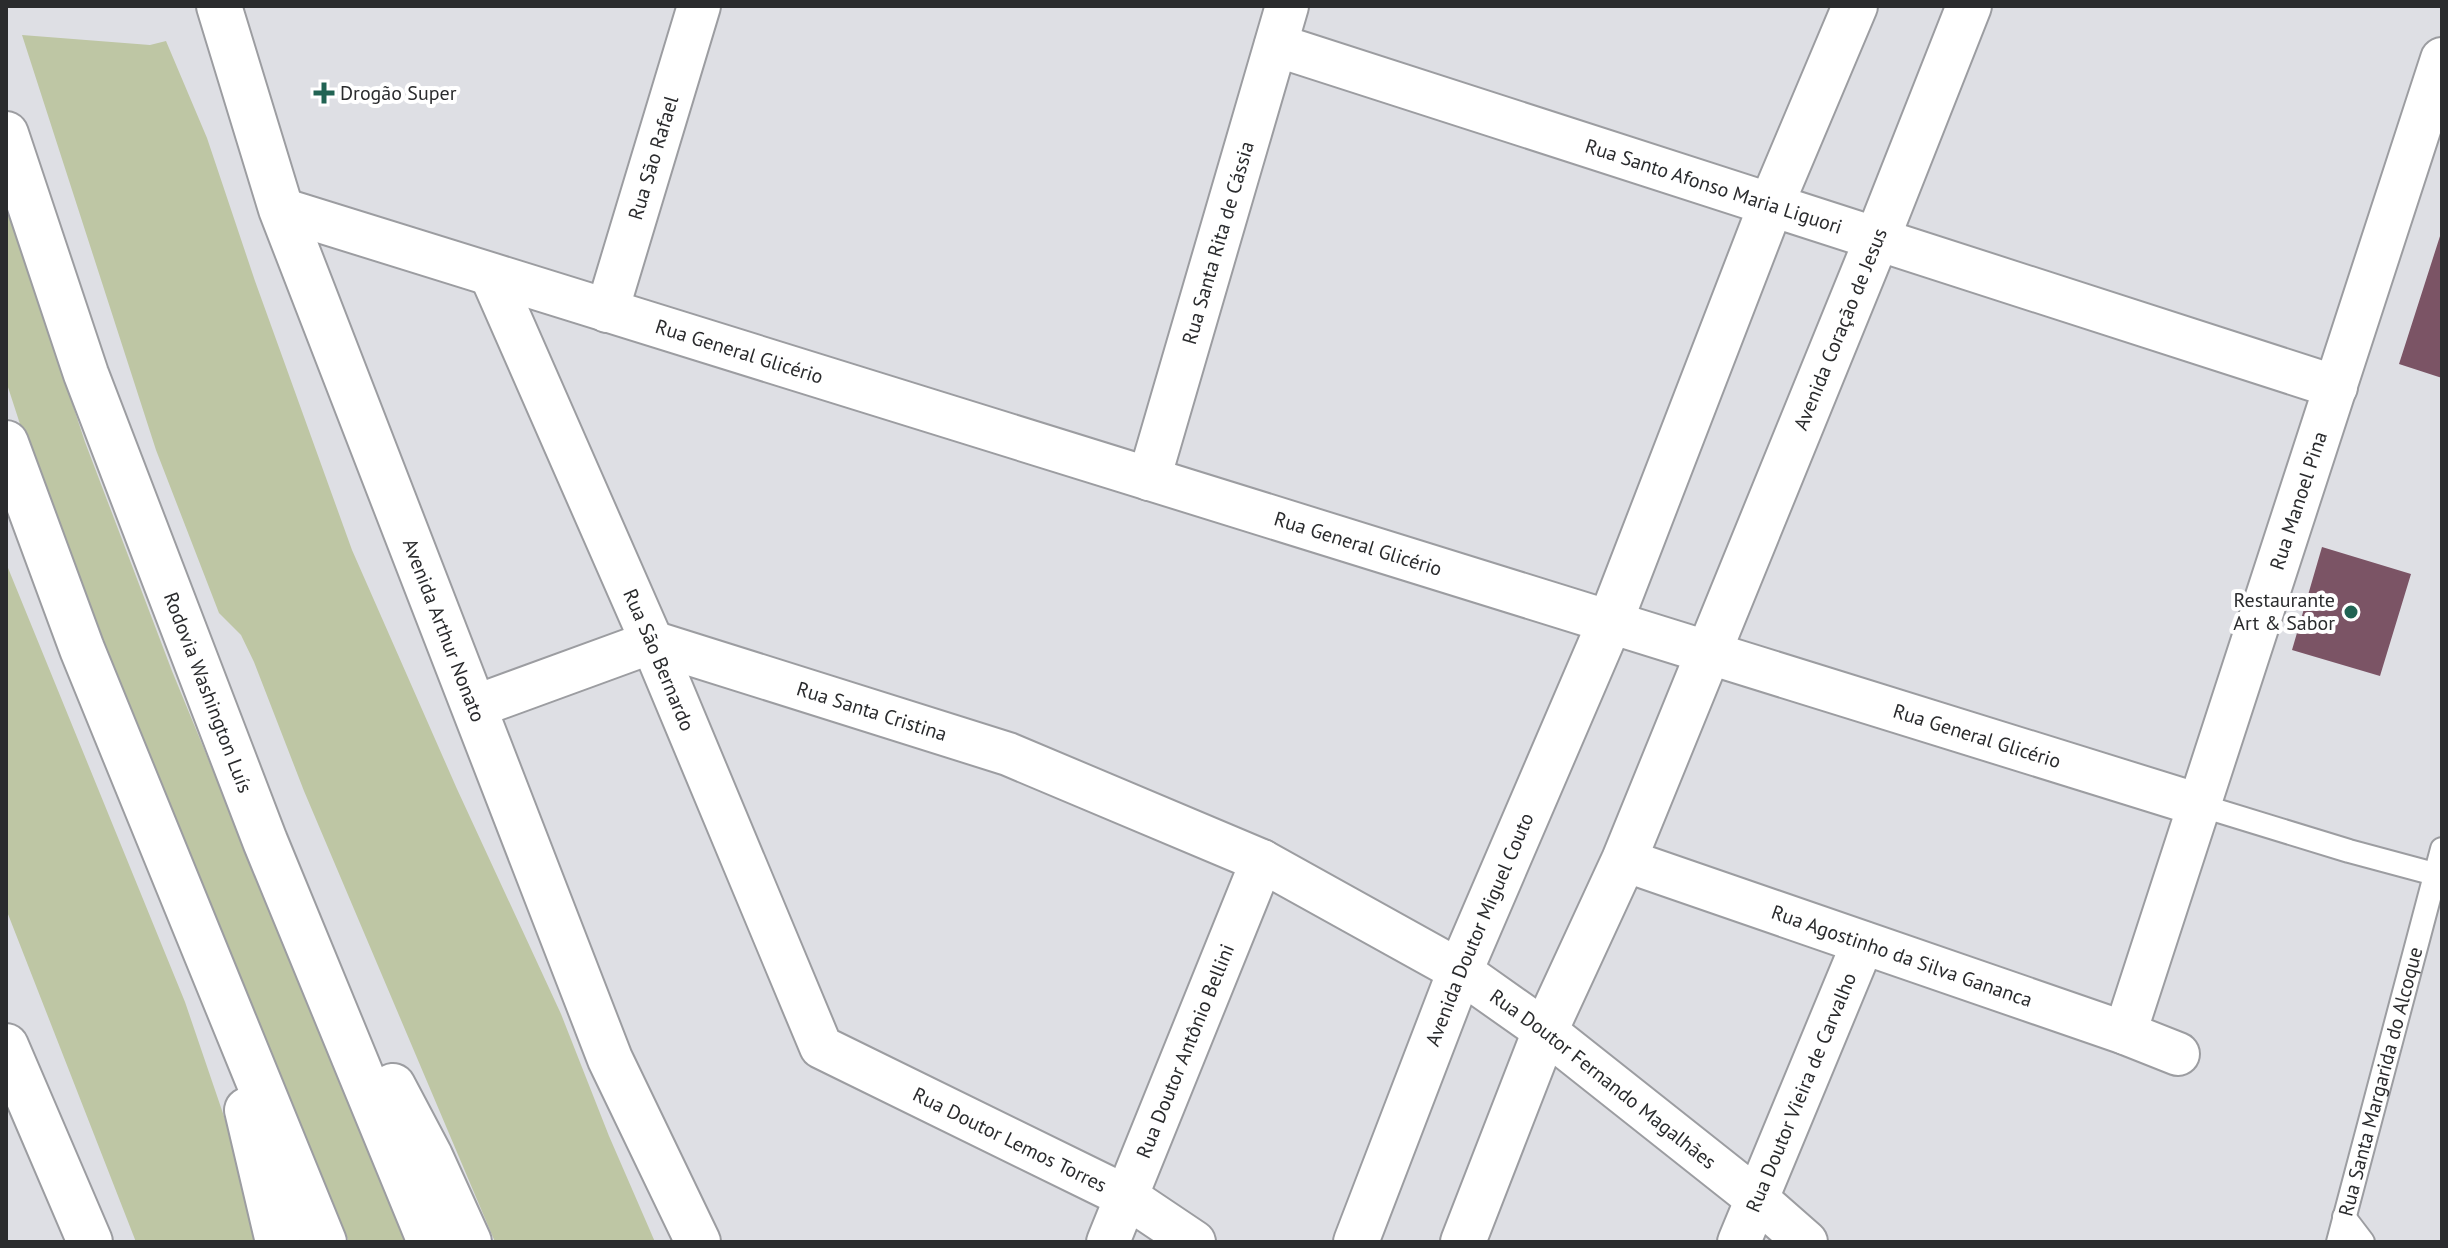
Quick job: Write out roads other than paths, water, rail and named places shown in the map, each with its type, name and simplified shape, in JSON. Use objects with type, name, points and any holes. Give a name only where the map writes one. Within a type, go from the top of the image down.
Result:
[{"type":"main road","name":"Avenida Arthur Nonato","points":[[219,6],[281,209],[610,1059],[698,1242]]},
{"type":"main road","points":[[1610,622],[1771,205],[1855,6]]},
{"type":"main road","name":"Avenida Coração de Jesus","points":[[1707,652],[1969,6]]},
{"type":"main road","name":"Rodovia Washington Luís","points":[[6,134],[86,374],[265,841],[430,1242]]},
{"type":"main road","points":[[6,443],[82,649],[324,1242]]},
{"type":"main road","name":"Avenida Doutor Miguel Couto","points":[[1356,1242],[1460,971],[1610,622]]},
{"type":"main road","points":[[82,649],[142,858],[247,1110],[278,1242]]},
{"type":"main road","points":[[1463,1242],[1545,1031],[1624,860],[1707,652]]},
{"type":"main road","points":[[265,841],[430,1156],[469,1242]]},
{"type":"main road","points":[[6,1046],[90,1242]]},
{"type":"street","name":"Rua São Rafael","points":[[607,311],[699,6]]},
{"type":"street","name":"Rua Santo Afonso Maria Liguori","points":[[1282,25],[1771,205],[2336,387]]},
{"type":"street","name":"Rua Santa Rita de Cássia","points":[[1149,479],[1282,25]]},
{"type":"street","name":"Rua Manoel Pina","points":[[2125,1033],[2442,59]]},
{"type":"street","name":"Rua General Glicério","points":[[281,209],[2199,805]]},
{"type":"street","name":"Rua São Bernardo","points":[[491,275],[652,642],[821,1047]]},
{"type":"street","points":[[474,707],[652,642]]},
{"type":"street","name":"Rua Santa Cristina","points":[[652,642],[1008,754],[1262,861]]},
{"type":"street","name":"Rua Agostinho da Silva Gananca","points":[[1624,860],[2178,1054]]},
{"type":"street","name":"Rua Doutor Fernando Magalhães","points":[[1262,861],[1460,971],[1545,1031],[1757,1199],[1806,1242]]},
{"type":"street","name":"Rua Doutor Antônio Bellini","points":[[1108,1242],[1262,861]]},
{"type":"street","name":"Rua Doutor Vieira de Carvalho","points":[[1739,1242],[1863,943]]},
{"type":"street","name":"Rua Doutor Lemos Torres","points":[[821,1047],[1127,1197],[1194,1242]]},
{"type":"lane","name":"Rua General Glicério","points":[[2199,805],[2438,875]]},
{"type":"lane","name":"Rua Santa Margarida do Alcoque","points":[[2338,1242],[2438,875],[2442,849]]},
{"type":"lane","points":[[2344,1217],[2363,1242]]},
{"type":"place","name":"Drogão Super","points":[[324,93]]},
{"type":"place","name":"Restaurante Art & Sabor","points":[[2351,612]]}]
